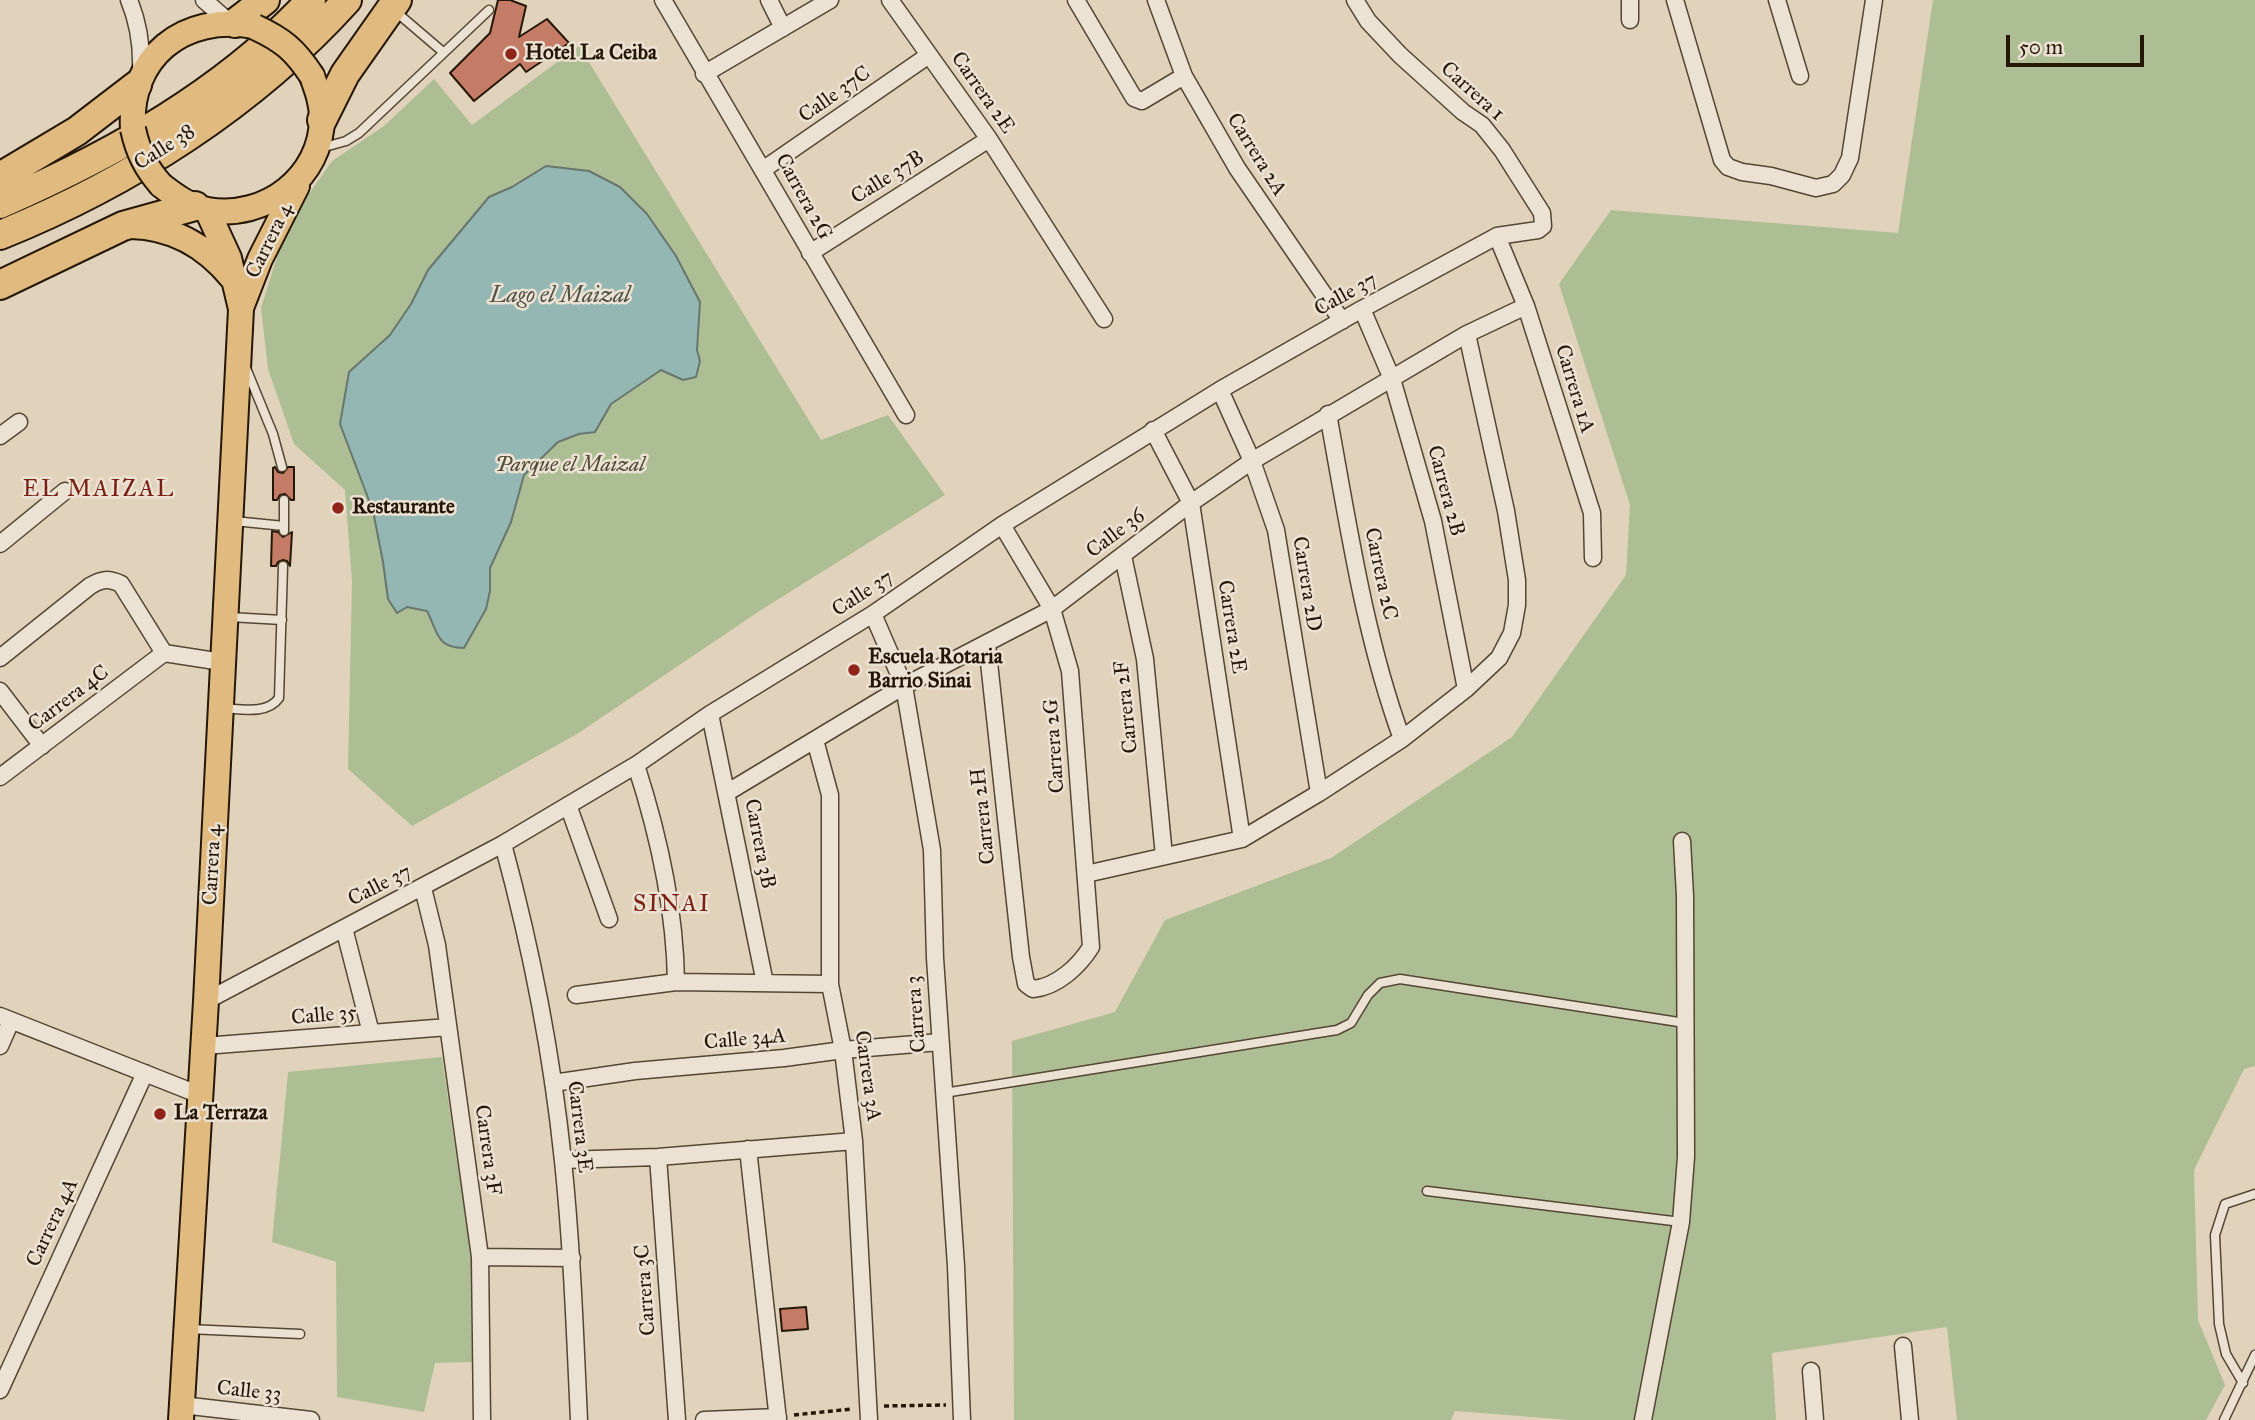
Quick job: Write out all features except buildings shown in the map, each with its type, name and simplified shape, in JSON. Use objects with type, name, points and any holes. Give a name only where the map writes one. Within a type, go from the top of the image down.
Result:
[{"type":"highway","points":[[240,24],[265,0]]},
{"type":"highway","points":[[306,18],[347,0]]},
{"type":"highway","points":[[322,120],[345,74],[394,4]]},
{"type":"highway","name":"Calle 38","points":[[0,204],[46,184],[151,127],[306,18]]},
{"type":"highway","name":"Calle 38","points":[[0,235],[72,203],[162,153],[252,89],[306,18]]},
{"type":"highway","points":[[0,177],[77,131],[139,81]]},
{"type":"highway","points":[[0,285],[123,226],[201,208]]},
{"type":"main road","points":[[240,24],[278,38],[298,54],[312,76],[320,97],[322,120],[317,149],[303,174],[288,190],[270,202],[229,212],[201,208],[177,198],[161,185],[138,150],[132,107],[139,81],[156,54],[177,36],[202,26],[240,24]]},
{"type":"main road","name":"Carrera 4","points":[[240,309],[260,258],[303,174]]},
{"type":"main road","name":"Carrera 4","points":[[181,1413],[204,1046],[240,309],[236,283],[220,233],[201,208]]},
{"type":"main road","points":[[123,226],[145,226],[187,239],[206,251],[236,283]]},
{"type":"street","points":[[129,0],[137,18],[142,49],[139,81]]},
{"type":"street","points":[[204,0],[240,24]]},
{"type":"street","name":"Carrera 2G","points":[[663,0],[906,415]]},
{"type":"street","points":[[769,0],[783,28]]},
{"type":"street","points":[[704,74],[830,0]]},
{"type":"street","name":"Carrera 2E","points":[[890,0],[989,139],[1104,319]]},
{"type":"street","points":[[1076,0],[1134,98],[1142,101],[1148,99],[1184,76]]},
{"type":"street","name":"Carrera 2A","points":[[1156,0],[1184,76],[1237,168],[1342,321]]},
{"type":"street","name":"Carrera 1","points":[[1355,0],[1368,22],[1400,55],[1463,112],[1482,125],[1502,150],[1542,213],[1543,226]]},
{"type":"street","points":[[1630,0],[1630,20]]},
{"type":"street","points":[[1675,0],[1723,159],[1728,167],[1816,188],[1833,184],[1842,175],[1850,158],[1874,0]]},
{"type":"street","points":[[1777,0],[1800,76]]},
{"type":"street","name":"Calle 37C","points":[[764,169],[929,55]]},
{"type":"street","name":"Calle 37B","points":[[810,253],[989,139]]},
{"type":"street","name":"Calle 37","points":[[206,1000],[423,888],[636,765],[710,714],[873,614],[1002,525],[1220,390],[1497,236],[1538,230],[1543,226]]},
{"type":"street","name":"Carrera 1A","points":[[1497,236],[1526,306],[1591,513],[1593,558]]},
{"type":"street","name":"Calle 36","points":[[728,792],[904,686],[1052,609],[1191,503],[1252,461],[1467,334],[1526,306]]},
{"type":"street","name":"Carrera 2B","points":[[1362,309],[1392,379],[1433,521],[1466,689]]},
{"type":"street","points":[[1086,874],[1242,839],[1402,740],[1499,659],[1512,632],[1517,605],[1517,580],[1506,511],[1467,334]]},
{"type":"street","name":"Carrera 2D","points":[[1220,390],[1252,461],[1276,530],[1319,793]]},
{"type":"street","name":"Carrera 2C","points":[[1328,414],[1384,692],[1402,740]]},
{"type":"street","points":[[0,436],[19,422]]},
{"type":"street","name":"Carrera 2E","points":[[1153,430],[1191,503],[1242,839]]},
{"type":"street","points":[[0,544],[65,491]]},
{"type":"street","name":"Carrera 2G","points":[[1002,525],[1052,609],[1070,671],[1091,947],[1082,961],[1070,972]]},
{"type":"street","name":"Carrera 2F","points":[[1122,556],[1145,659],[1164,856]]},
{"type":"street","points":[[0,658],[90,586],[101,580],[111,579],[121,584],[164,653],[222,662]]},
{"type":"street","name":"Carrera 3","points":[[873,614],[904,686],[932,850],[940,1042],[956,1266],[962,1420]]},
{"type":"street","name":"Carrera 2H","points":[[987,644],[1018,934],[1026,984],[1032,989],[1040,988],[1070,972]]},
{"type":"street","name":"Carrera 4C","points":[[0,777],[164,653]]},
{"type":"street","points":[[0,691],[42,746]]},
{"type":"street","name":"Carrera 3B","points":[[710,714],[765,983]]},
{"type":"street","name":"Carrera 3A","points":[[815,740],[830,795],[831,984],[844,1050],[854,1141],[869,1420]]},
{"type":"street","points":[[636,765],[652,816],[668,888],[676,982]]},
{"type":"street","points":[[568,805],[609,919]]},
{"type":"street","points":[[1643,1420],[1681,1222],[1686,1157],[1682,841]]},
{"type":"street","name":"Carrera 3E","points":[[503,844],[532,964],[564,1160],[572,1258],[579,1420]]},
{"type":"street","name":"Carrera 3F","points":[[423,888],[437,945],[480,1257],[482,1420]]},
{"type":"street","points":[[344,928],[371,1033]]},
{"type":"street","points":[[576,995],[676,982],[831,984]]},
{"type":"street","points":[[0,1046],[6,1018],[200,1095]]},
{"type":"street","name":"Calle 35","points":[[204,1046],[448,1027]]},
{"type":"street","name":"Calle 34A","points":[[553,1083],[635,1071],[940,1042]]},
{"type":"street","name":"Carrera 4A","points":[[0,1390],[145,1073]]},
{"type":"street","points":[[564,1160],[657,1157],[854,1141]]},
{"type":"street","points":[[704,1420],[778,1418],[748,1149]]},
{"type":"street","name":"Carrera 3C","points":[[657,1157],[677,1420]]},
{"type":"street","points":[[480,1257],[572,1258]]},
{"type":"street","points":[[1903,1346],[1910,1420]]},
{"type":"street","points":[[1811,1371],[1815,1420]]},
{"type":"street","name":"Calle 33","points":[[181,1413],[311,1420]]},
{"type":"lane","points":[[394,4],[443,52]]},
{"type":"lane","points":[[317,149],[332,147],[359,133],[489,10]]},
{"type":"lane","points":[[239,349],[273,434],[282,467]]},
{"type":"lane","points":[[230,521],[284,529],[284,500]]},
{"type":"lane","points":[[220,708],[265,709],[274,705],[279,698],[283,566]]},
{"type":"lane","points":[[224,617],[282,620]]},
{"type":"lane","points":[[944,1093],[1337,1031],[1351,1023],[1368,995],[1380,983],[1400,979],[1685,1023]]},
{"type":"lane","points":[[1427,1191],[1681,1222]]},
{"type":"lane","points":[[2243,1383],[2226,1354],[2219,1324],[2215,1234],[2225,1203],[2255,1194]]},
{"type":"lane","points":[[186,1329],[300,1334]]},
{"type":"lane","points":[[2224,1420],[2255,1355]]},
{"type":"green space","points":[[1933,0],[2255,0],[2255,1066],[2244,1069],[2194,1170],[2198,1320],[2225,1385],[2206,1420],[1957,1420],[1947,1327],[1772,1353],[1776,1420],[1570,1420],[1455,1411],[1451,1420],[1014,1420],[1012,1041],[1115,1012],[1165,920],[1331,858],[1512,737],[1626,575],[1630,505],[1559,284],[1611,210],[1898,233]]},
{"type":"green space","name":"Parque el Maizal","points":[[579,46],[821,440],[888,415],[945,495],[761,610],[577,734],[412,826],[348,769],[352,581],[345,490],[294,444],[268,369],[261,308],[281,244],[299,208],[332,161],[384,126],[434,79],[472,125]]},
{"type":"green space","points":[[442,1057],[471,1258],[472,1362],[435,1363],[424,1412],[337,1397],[336,1262],[272,1242],[288,1072]]},
{"type":"water","name":"Lago el Maizal","points":[[546,166],[589,171],[620,187],[647,214],[676,256],[700,302],[697,350],[700,361],[696,377],[683,380],[661,370],[611,404],[595,432],[579,434],[558,442],[524,475],[511,522],[490,568],[490,591],[486,609],[464,648],[455,647],[443,642],[439,637],[427,611],[407,607],[397,613],[388,599],[373,511],[340,424],[349,372],[390,335],[411,304],[428,270],[489,197],[512,187]]},
{"type":"place","name":"Hotel La Ceiba","points":[[511,54]]},
{"type":"place","name":"Restaurante","points":[[338,508]]},
{"type":"place","name":"Escuela Rotaria Barrio Sinai","points":[[854,670]]},
{"type":"place","name":"La Terraza","points":[[160,1114]]},
{"type":"district","name":"EL MAIZAL","points":[[99,490]]},
{"type":"district","name":"SINAI","points":[[672,905]]}]
